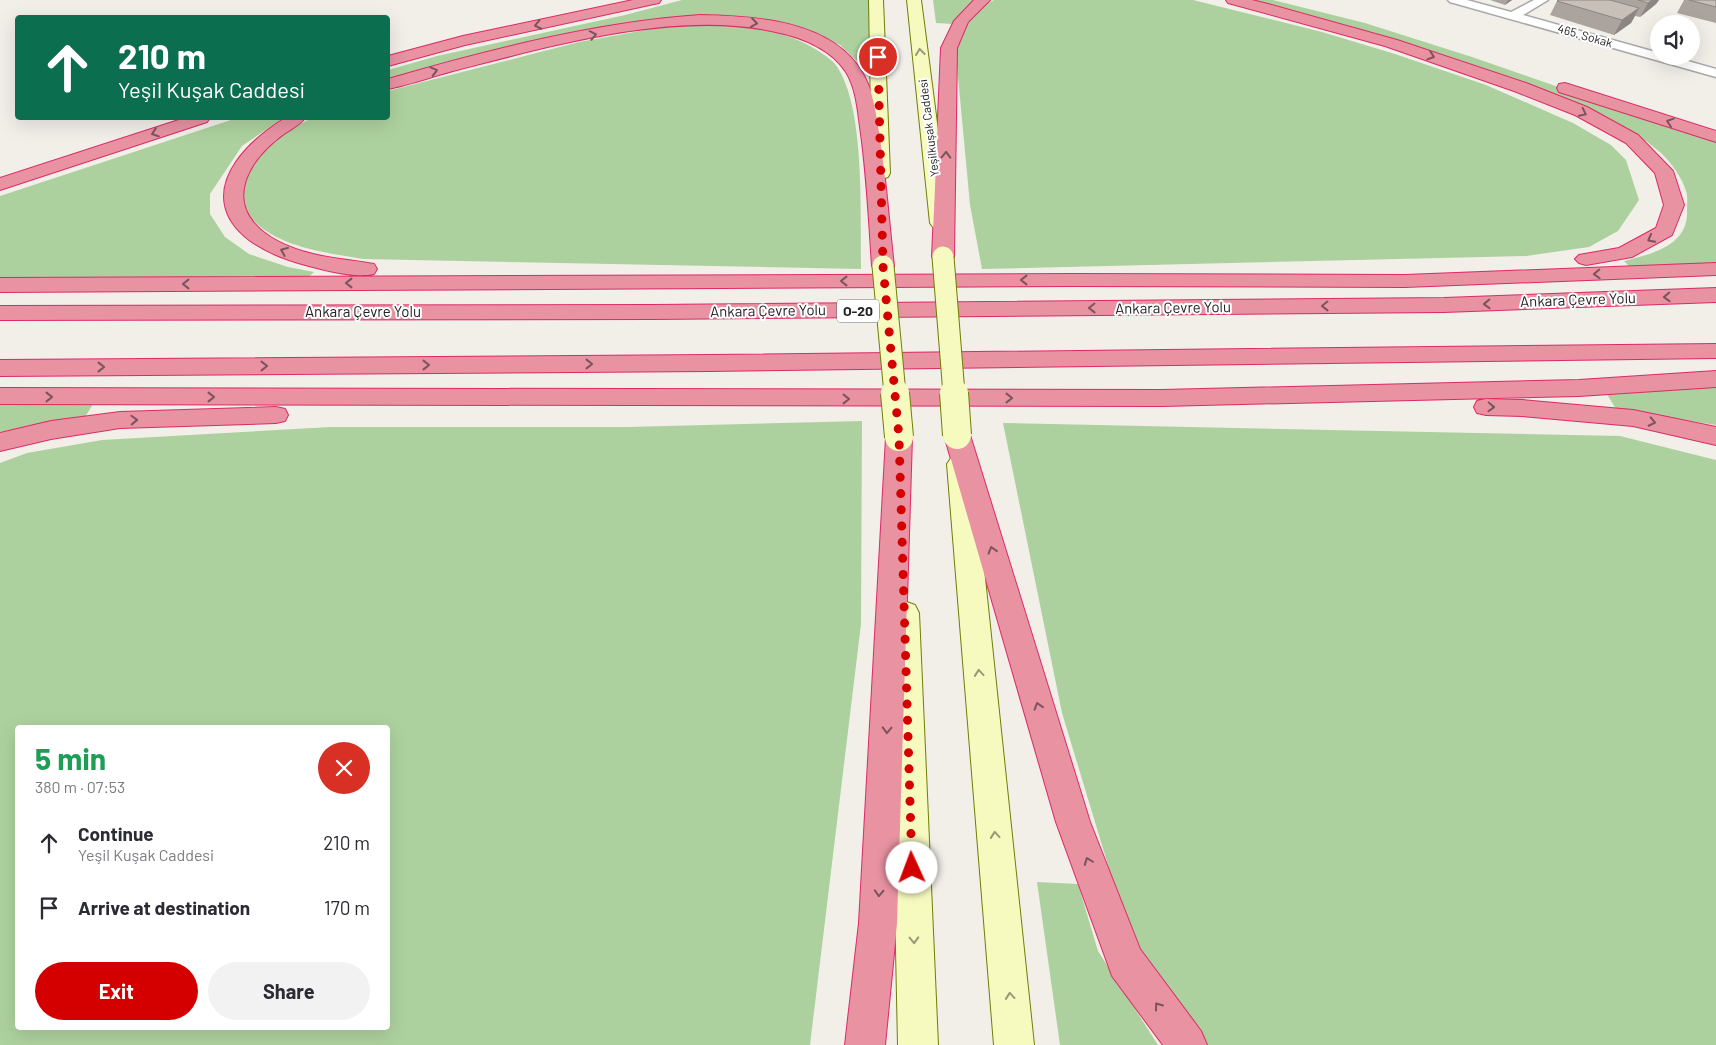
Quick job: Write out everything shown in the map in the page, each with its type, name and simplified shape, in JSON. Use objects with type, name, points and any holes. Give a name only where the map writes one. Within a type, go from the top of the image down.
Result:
[{"type":"highway","points":[[390,60],[463,41],[654,0]]},
{"type":"highway","points":[[943,257],[949,48],[956,26],[968,11],[983,0]]},
{"type":"highway","points":[[1073,280],[1555,263],[1625,253],[1665,231],[1674,205],[1664,171],[1632,140],[1581,111],[1520,87],[1390,43],[1268,8],[1232,0]]},
{"type":"highway","points":[[1282,0],[1452,48],[1582,94],[1716,137]]},
{"type":"highway","points":[[390,83],[521,50],[651,24],[706,20],[742,22],[775,26],[808,36],[832,50],[853,71],[858,79],[865,104],[874,158],[883,266]]},
{"type":"highway","points":[[0,184],[195,120]]},
{"type":"highway","points":[[293,120],[269,135],[256,147],[234,182],[234,208],[240,220],[265,242],[285,252],[341,266],[380,271],[697,282]]},
{"type":"highway","points":[[0,285],[1073,280],[1404,282],[1716,269]]},
{"type":"highway","name":"Ankara Çevre Yolu","points":[[0,313],[653,312],[1424,306],[1716,295]]},
{"type":"highway","points":[[0,368],[709,363],[1716,351]]},
{"type":"highway","points":[[0,396],[813,399],[1162,398],[1579,388],[1716,379]]},
{"type":"highway","points":[[1162,398],[1522,408],[1634,418],[1716,436]]},
{"type":"highway","points":[[0,442],[51,430],[120,420],[813,399]]},
{"type":"highway","points":[[957,435],[1076,830],[1126,962],[1187,1045]]},
{"type":"highway","points":[[865,1045],[878,923],[899,437]]},
{"type":"main road","points":[[876,0],[883,266],[899,437],[918,1045]]},
{"type":"main road","name":"Yeşilkuşak Caddesi","points":[[914,0],[943,257],[957,435],[1014,1045]]},
{"type":"street","name":"465. Sokak","points":[[1454,0],[1716,73]]},
{"type":"street","points":[[1514,16],[1542,0]]},
{"type":"green space","points":[[682,0],[872,0],[874,70],[860,69],[859,63],[840,45],[802,29],[705,16],[615,25],[538,41],[390,78],[390,69],[437,56],[625,15]]},
{"type":"green space","points":[[933,0],[978,0],[968,6],[953,24],[936,23]]},
{"type":"green space","points":[[994,0],[1193,0],[1322,32],[1395,54],[1486,85],[1573,123],[1611,145],[1626,160],[1639,200],[1618,231],[1589,247],[1526,256],[982,269],[970,205],[955,45],[968,17]]},
{"type":"green space","points":[[1245,0],[1273,0],[1365,23],[1472,57],[1679,129],[1716,140],[1716,266],[1634,271],[1624,261],[1656,251],[1675,240],[1682,232],[1686,222],[1687,193],[1676,170],[1669,161],[1649,143],[1623,126],[1595,112],[1515,79],[1439,53],[1323,19]]},
{"type":"green space","points":[[684,23],[720,24],[756,28],[791,37],[808,45],[831,60],[845,82],[857,133],[861,192],[861,269],[363,259],[292,244],[256,223],[242,205],[246,177],[259,155],[284,132],[308,120],[390,120],[390,90],[579,42]]},
{"type":"green space","points":[[231,120],[280,120],[242,146],[210,194],[210,214],[225,237],[249,254],[288,267],[314,272],[304,281],[0,279],[0,196]]},
{"type":"green space","points":[[1716,385],[1716,425],[1616,409],[1605,391]]},
{"type":"green space","points":[[0,401],[95,401],[85,417],[0,432]]},
{"type":"green space","points":[[862,421],[861,624],[810,1045],[0,1045],[0,463],[27,453],[102,440],[330,427],[627,427]]},
{"type":"green space","points":[[1003,423],[1620,436],[1716,460],[1716,1045],[1203,1045],[1134,951],[1062,713]]},
{"type":"green space","points":[[1037,882],[1078,884],[1098,951],[1158,1045],[1060,1045]]},
{"type":"building","points":[[1610,0],[1639,8],[1622,20],[1557,1]]},
{"type":"building","points":[[1638,0],[1652,0],[1648,3]]},
{"type":"building","points":[[1689,0],[1716,0],[1716,7]]},
{"type":"route","points":[[878,57],[883,266],[899,437],[912,868]]}]
